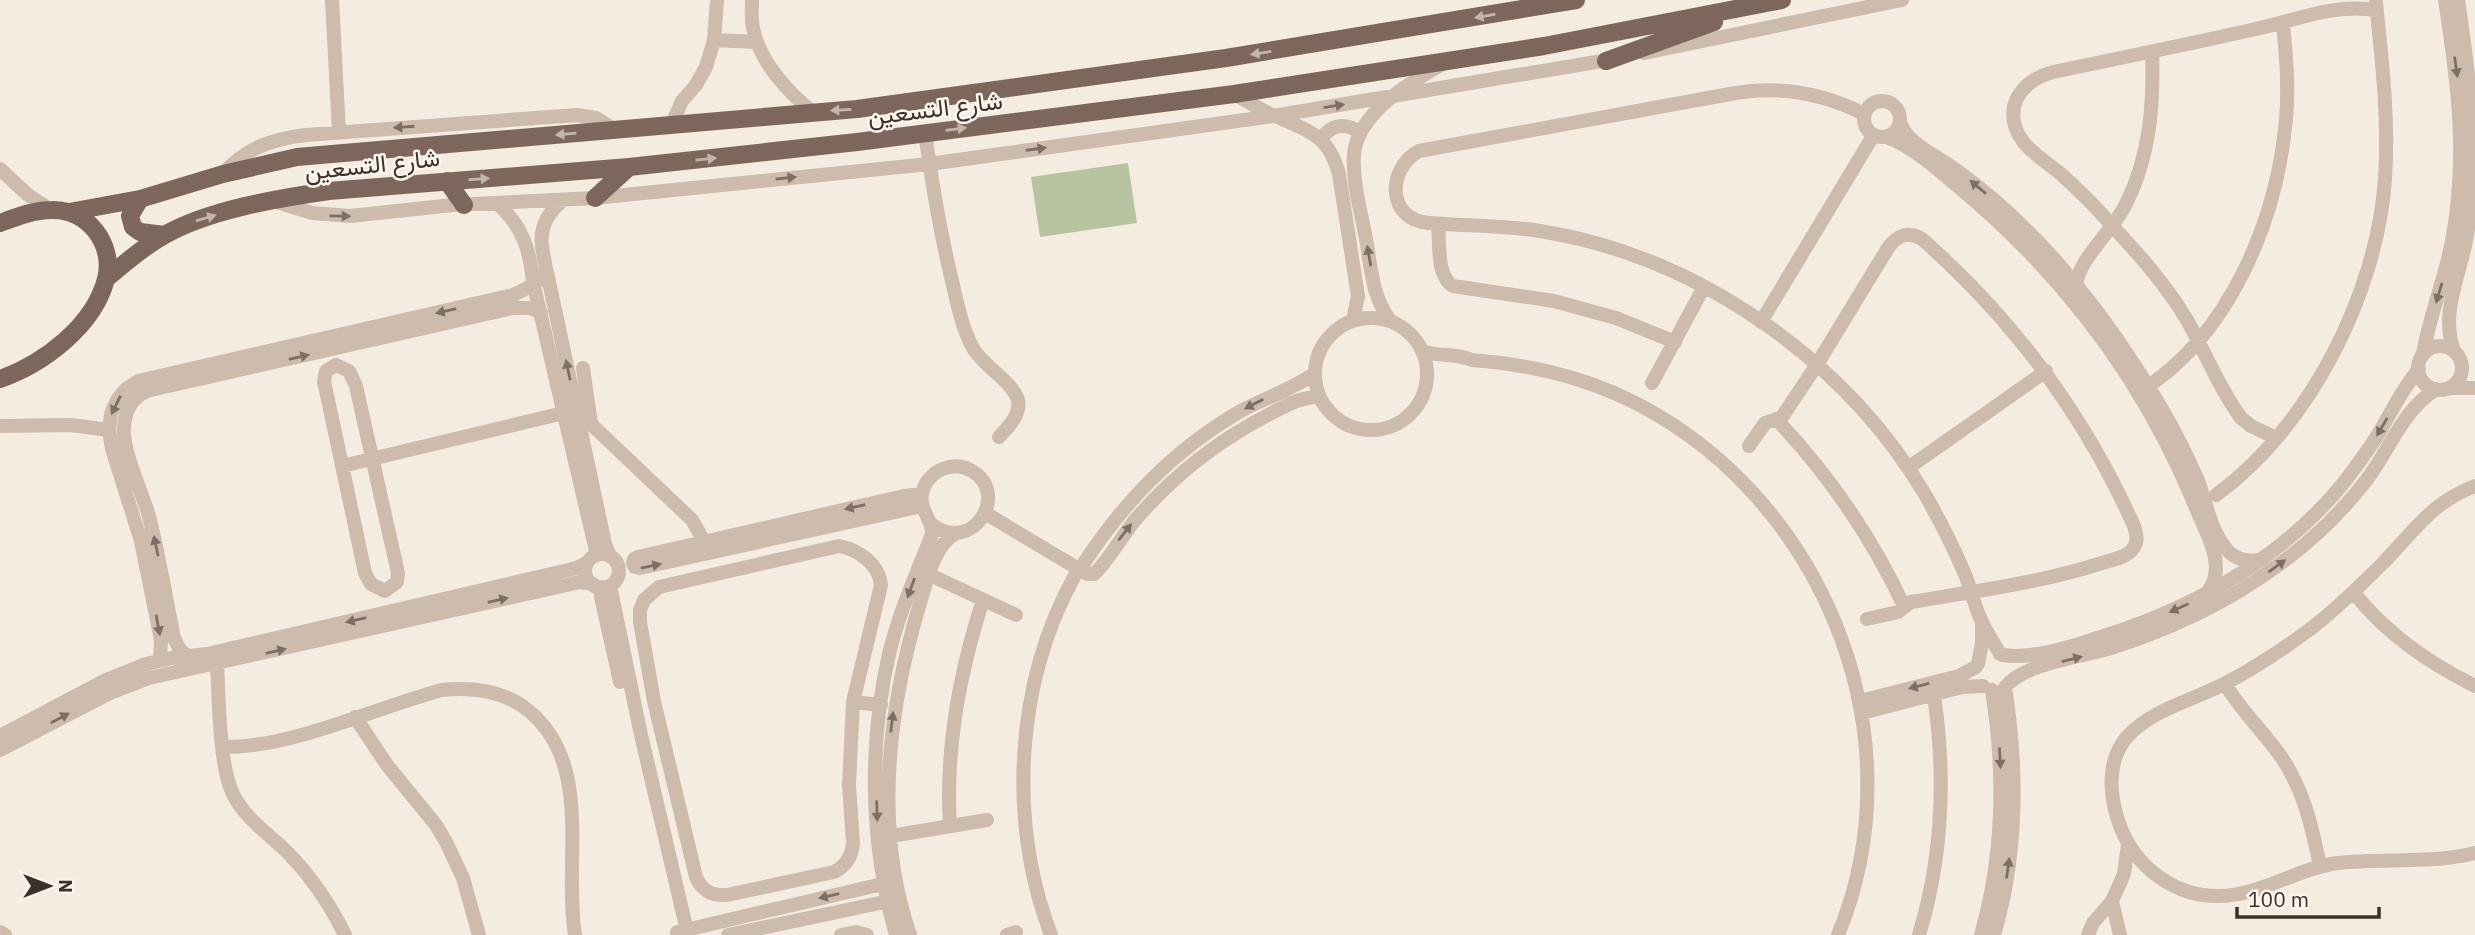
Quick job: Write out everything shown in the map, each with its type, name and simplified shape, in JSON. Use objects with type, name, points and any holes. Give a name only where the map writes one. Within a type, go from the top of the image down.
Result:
[{"type":"main road","name":"شارع التسعين","points":[[0,223],[27,214],[140,199],[271,162],[327,153],[856,109],[1226,58],[1576,0]]},
{"type":"main road","name":"شارع التسعين","points":[[107,278],[164,235],[197,221],[274,201],[329,191],[629,167],[1234,94],[1449,61],[1773,2]]},
{"type":"main road","points":[[1606,61],[1773,2]]},
{"type":"main road","points":[[595,198],[629,167]]},
{"type":"main road","points":[[447,181],[464,205]]},
{"type":"main road","points":[[140,199],[130,216],[133,227],[140,232],[164,235]]},
{"type":"main road","points":[[0,379],[27,368],[60,345],[87,316],[107,278],[108,262],[102,239],[92,225],[60,211]]},
{"type":"street","points":[[332,0],[339,132]]},
{"type":"street","points":[[671,126],[682,101],[702,77],[713,40],[717,0]]},
{"type":"street","points":[[752,0],[752,26],[757,42],[783,84],[812,111]]},
{"type":"street","points":[[274,201],[312,213],[337,216],[464,205],[595,198],[929,163],[1273,116],[1606,61],[1902,0]]},
{"type":"street","points":[[2445,0],[2459,96],[2460,184],[2452,242],[2421,362],[2423,382],[2443,389],[2475,388]]},
{"type":"street","points":[[1861,707],[1934,695],[1967,686],[1997,687],[2033,668],[2090,654],[2162,629],[2225,600],[2307,543],[2369,477],[2410,411],[2460,377],[2449,332],[2448,313],[2470,215],[2474,110],[2458,0]]},
{"type":"street","points":[[2216,495],[2249,469],[2276,438],[2312,389],[2340,338],[2362,287],[2377,233],[2385,178],[2385,94],[2376,5],[2347,7],[2043,75],[2027,84],[2014,108],[2015,127],[2024,143],[2076,187],[2159,279],[2241,418],[2276,438]]},
{"type":"street","points":[[2144,389],[2175,365],[2198,341],[2215,318],[2258,238],[2274,189],[2286,118],[2287,76],[2283,23]]},
{"type":"street","points":[[713,40],[757,42]]},
{"type":"street","points":[[2076,286],[2083,264],[2113,227],[2126,204],[2145,156],[2153,104],[2152,52]]},
{"type":"street","points":[[1353,320],[1358,296],[1350,193],[1354,153],[1360,133],[1392,96],[1449,61]]},
{"type":"street","points":[[1864,114],[1832,100],[1799,91],[1747,91],[1419,151],[1410,156],[1398,172],[1397,197],[1399,206],[1412,219],[1438,224],[1507,227],[1576,239],[1641,258],[1704,286],[1761,322],[1816,366],[1875,425],[1908,468],[1939,519],[1972,592],[1982,622],[2001,655],[2012,667],[1997,687],[2001,807],[1996,866],[1981,935]]},
{"type":"street","points":[[1234,94],[1273,116],[1300,125],[1321,139],[1333,155],[1350,193],[1376,295],[1390,320]]},
{"type":"street","points":[[2204,596],[2213,584],[2217,570],[2211,547],[2144,389],[2066,291],[2011,233],[1951,181],[1903,145],[1866,130],[1864,114],[1872,103],[1886,101],[1897,109],[1900,122],[1909,137],[1980,188],[2058,265],[2107,325],[2186,454],[2226,549],[2238,558],[2255,561],[2263,559]]},
{"type":"street","points":[[223,174],[239,157],[271,142],[294,136],[577,115],[596,118],[615,130]]},
{"type":"street","points":[[1761,322],[1880,137],[1898,129],[1900,122]]},
{"type":"street","points":[[1321,139],[1330,129],[1342,125],[1360,133]]},
{"type":"street","points":[[925,133],[941,233],[963,324],[973,348],[986,366],[1013,390],[1017,399],[1019,409],[1016,416],[999,437]]},
{"type":"street","points":[[1333,155],[1354,153]]},
{"type":"street","points":[[0,169],[28,195],[60,211]]},
{"type":"street","points":[[563,200],[550,212],[544,225],[542,248],[571,411]]},
{"type":"street","points":[[498,204],[518,226],[530,256],[541,313],[571,411],[605,544],[586,574],[601,586],[646,755],[683,933]]},
{"type":"street","points":[[518,226],[531,221],[544,225]]},
{"type":"street","points":[[1438,224],[1442,274],[1448,284],[1554,300],[1616,318],[1675,342]]},
{"type":"street","points":[[1749,446],[1765,423],[1782,417],[1891,242],[1910,234],[1922,239],[1972,285],[2014,330],[2078,417],[2108,470],[2134,526],[2136,545],[2130,553],[2092,566],[2031,581],[1911,602],[1894,613],[1867,619]]},
{"type":"street","points":[[2058,265],[2083,264]]},
{"type":"street","points":[[160,660],[161,640],[130,480],[124,427],[129,407],[142,393],[508,297],[533,282],[543,280],[547,272]]},
{"type":"street","points":[[1652,383],[1704,286]]},
{"type":"street","points":[[188,656],[180,650],[174,638],[153,535],[130,480],[112,449],[109,430],[111,414],[126,389],[138,380],[513,307],[530,308],[541,313]]},
{"type":"street","points":[[1378,317],[1390,320],[1409,332],[1425,358],[1425,390],[1421,401],[1394,426],[1370,430],[1350,426],[1338,419],[1320,397],[1315,373],[1319,353],[1330,335],[1353,320],[1378,317]]},
{"type":"street","points":[[328,344],[336,365]]},
{"type":"street","points":[[1861,707],[1959,676],[1987,655],[2030,655],[2086,642],[2158,617],[2204,596],[2263,559],[2313,516],[2342,484],[2368,449],[2428,350],[2441,346],[2475,372]]},
{"type":"street","points":[[1425,358],[1439,361],[1472,360],[1545,369],[1620,395],[1656,414],[1721,460],[1777,519],[1800,551],[1820,586],[1851,661],[1861,707],[1868,764],[1867,815],[1859,866],[1838,935]]},
{"type":"street","points":[[385,591],[397,583],[398,573],[354,380],[345,368],[336,365],[326,371],[324,382],[365,573],[371,584],[385,591],[392,618]]},
{"type":"street","points":[[583,368],[591,424],[692,520],[704,541]]},
{"type":"street","points":[[1908,468],[2046,371]]},
{"type":"street","points":[[1051,935],[1031,867],[1024,821],[1023,773],[1027,726],[1036,679],[1057,611],[1077,573],[1116,516],[1143,485],[1174,457],[1219,424],[1315,373]]},
{"type":"street","points":[[985,513],[1077,573],[1097,572],[1147,506],[1206,453],[1250,424],[1278,410],[1303,399],[1320,397]]},
{"type":"street","points":[[342,466],[571,411]]},
{"type":"street","points":[[1777,420],[1816,464],[1850,509],[1879,556],[1904,606]]},
{"type":"street","points":[[0,426],[71,425],[109,430]]},
{"type":"street","points":[[896,935],[894,900],[879,842],[876,793],[881,705],[891,649],[910,588],[932,534],[922,500],[928,480],[933,474],[947,467],[963,467],[976,474],[985,485],[988,499],[985,513],[972,529],[957,533],[943,531],[931,524]]},
{"type":"street","points":[[2475,486],[2451,496],[2428,513],[2353,592],[2292,642],[2225,684],[2147,720],[2130,734],[2118,751],[2113,765],[2112,794],[2120,828],[2128,845],[2149,870],[2184,891],[2218,897],[2254,890],[2320,866],[2448,858],[2475,853]]},
{"type":"street","points":[[904,496],[922,500],[640,568],[633,564],[636,557],[904,496]]},
{"type":"street","points":[[890,882],[889,763],[894,710],[907,647],[930,575],[944,544],[957,533]]},
{"type":"street","points":[[830,547],[850,549],[872,563],[881,586],[853,702],[849,757],[853,850],[844,866],[834,872],[727,895],[706,891],[696,877],[649,675],[639,616],[644,600],[659,587],[830,547]]},
{"type":"street","points":[[0,750],[122,687],[149,678],[217,664],[417,612],[577,568],[598,558],[617,562],[617,579],[601,586],[580,582],[417,612]]},
{"type":"street","points":[[2217,570],[2231,570],[2238,558]]},
{"type":"street","points":[[930,575],[1016,615]]},
{"type":"street","points":[[601,586],[601,597],[683,933]]},
{"type":"street","points":[[2353,592],[2384,627],[2420,656],[2475,686]]},
{"type":"street","points":[[950,826],[949,770],[954,716],[970,641],[983,600]]},
{"type":"street","points":[[0,736],[106,680],[160,660],[207,654],[392,618]]},
{"type":"street","points":[[1982,622],[1982,643],[1976,674],[1997,687],[2013,747],[2014,807],[2009,867],[1994,935]]},
{"type":"street","points":[[217,664],[227,777],[239,805],[248,817],[302,868],[326,899],[345,935]]},
{"type":"street","points":[[2225,684],[2241,709],[2291,772],[2306,806],[2320,866]]},
{"type":"street","points":[[223,747],[266,744],[423,695],[463,688],[484,690],[523,706],[539,719],[552,735],[562,753],[568,774],[572,816],[570,881],[575,935]]},
{"type":"street","points":[[1919,935],[1938,855],[1941,815],[1940,735],[1934,695]]},
{"type":"street","points":[[853,702],[881,705]]},
{"type":"street","points":[[355,717],[381,757],[436,825],[446,842],[465,886],[478,935]]},
{"type":"street","points":[[646,755],[666,751]]},
{"type":"street","points":[[891,836],[987,820]]},
{"type":"street","points":[[2088,935],[2093,923],[2112,901],[2122,881],[2128,845]]},
{"type":"street","points":[[2122,881],[2138,877],[2162,880]]},
{"type":"street","points":[[683,933],[890,882]]},
{"type":"street","points":[[727,935],[792,928],[894,900]]},
{"type":"street","points":[[894,900],[910,935]]},
{"type":"street","points":[[2112,901],[2120,935]]},
{"type":"street","points":[[0,932],[5,935]]},
{"type":"street","points":[[841,935],[856,932],[867,935]]},
{"type":"green space","points":[[1128,163],[1137,223],[1040,237],[1031,177]]}]
